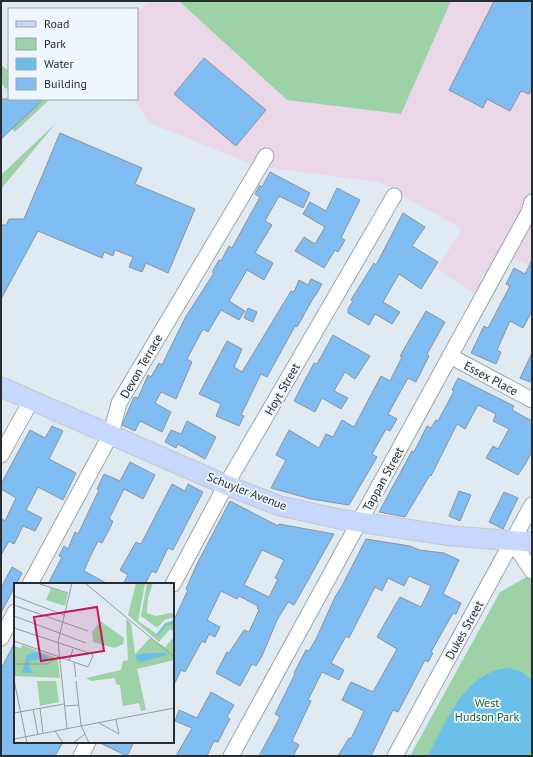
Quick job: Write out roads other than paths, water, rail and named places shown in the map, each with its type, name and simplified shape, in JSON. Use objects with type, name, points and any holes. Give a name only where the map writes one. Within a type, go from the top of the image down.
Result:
[{"type":"main road","name":"Schuyler Avenue","points":[[1,386],[226,485],[280,506],[360,522],[457,537],[532,542]]},
{"type":"street","name":"Devon Terrace","points":[[31,583],[111,434],[119,403],[266,156]]},
{"type":"street","name":"Hoyt Street","points":[[174,583],[226,485],[394,196]]},
{"type":"street","name":"Tappan Street","points":[[231,756],[529,212],[532,202]]},
{"type":"street","name":"Essex Place","points":[[450,356],[532,400]]},
{"type":"street","points":[[1,455],[32,400]]},
{"type":"street","name":"Dukes Street","points":[[395,756],[532,504]]},
{"type":"street","points":[[512,541],[532,571]]},
{"type":"street","points":[[1,638],[14,614]]},
{"type":"street","points":[[81,756],[88,743]]},
{"type":"water","points":[[509,668],[522,672],[532,680],[532,748],[529,756],[428,756],[450,714],[469,688],[480,678],[494,671]]},
{"type":"park label","name":"West Hudson Park","points":[[487,709]]}]
